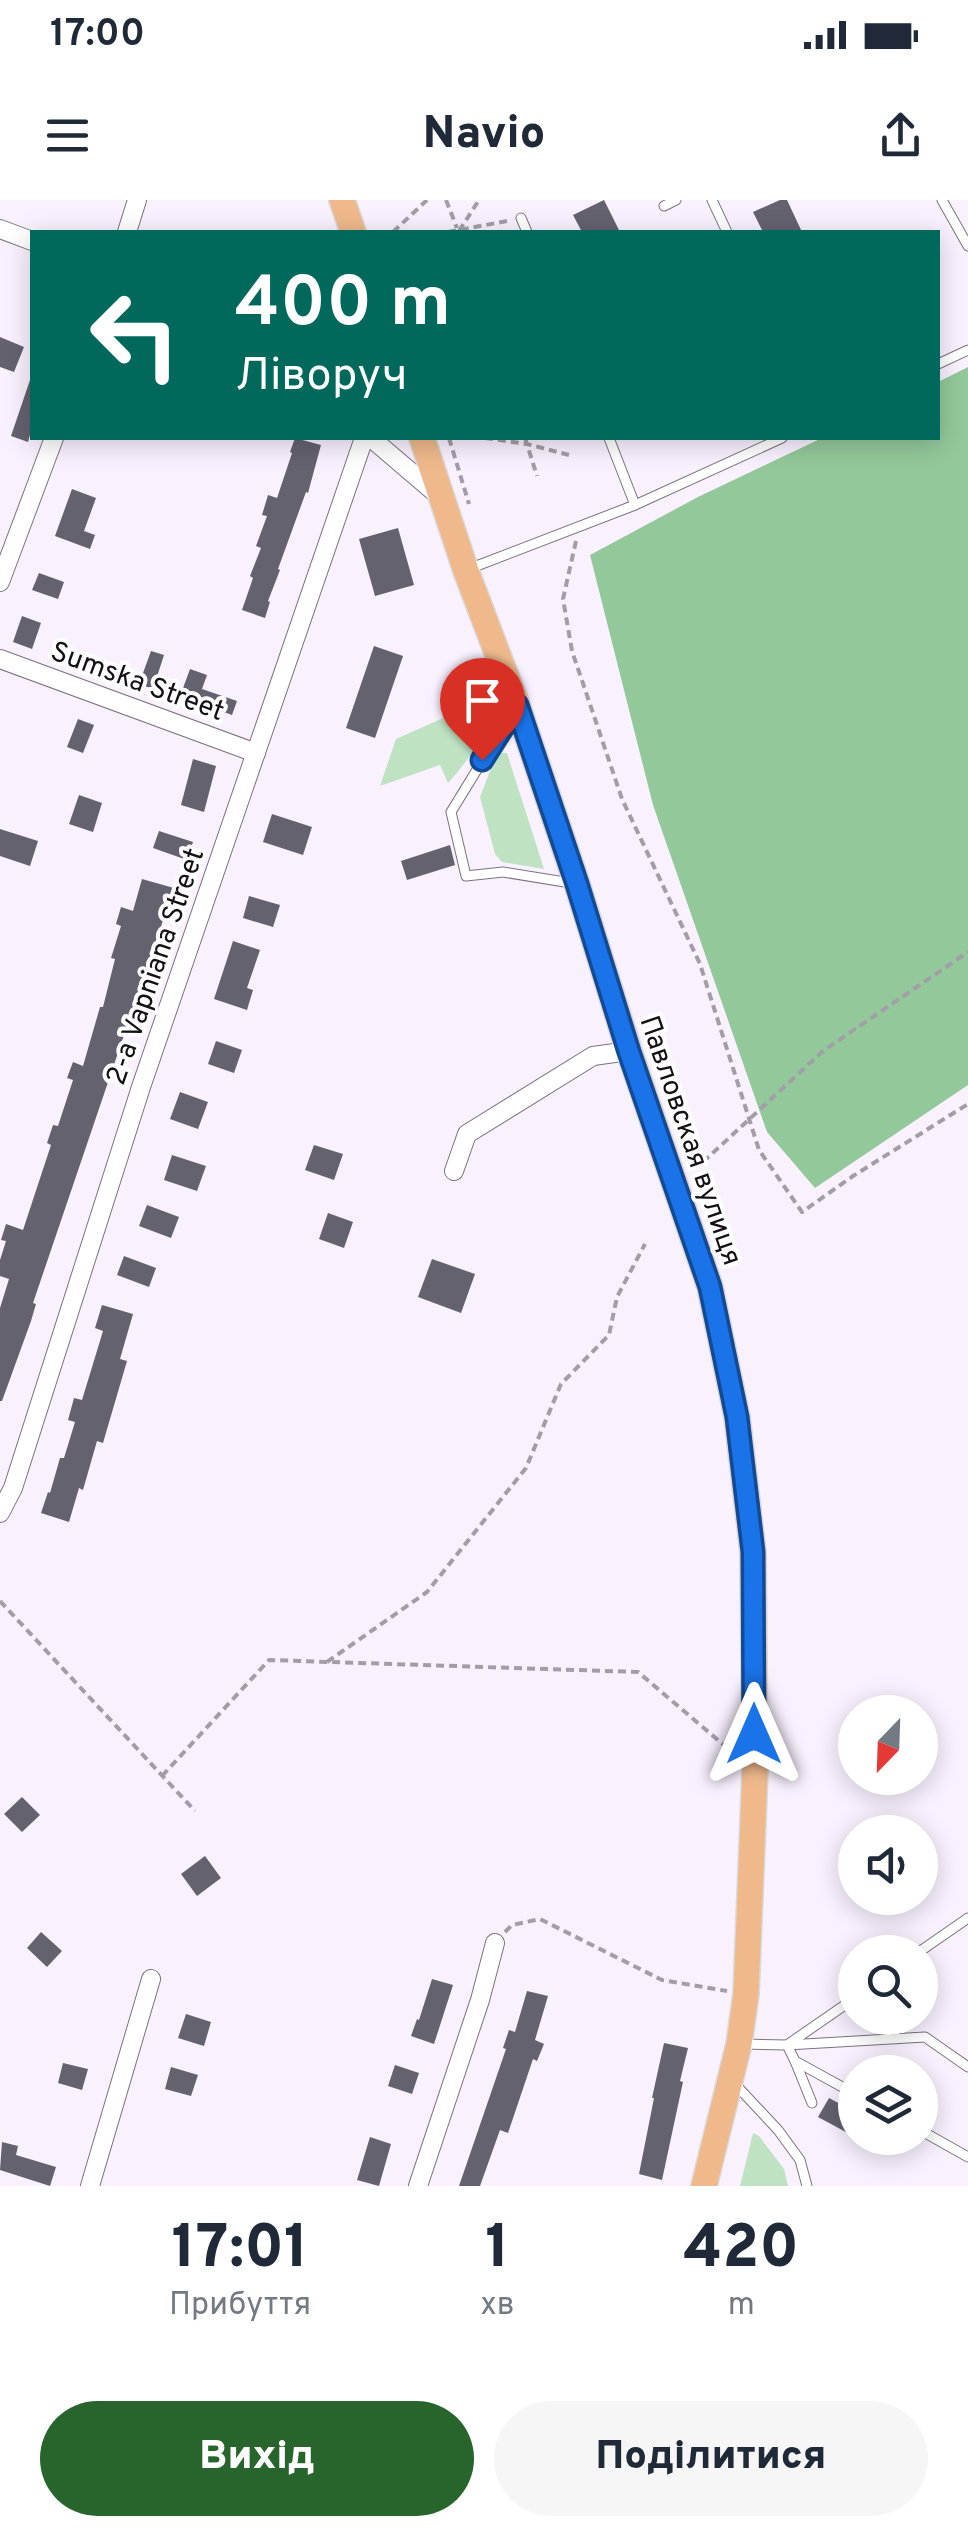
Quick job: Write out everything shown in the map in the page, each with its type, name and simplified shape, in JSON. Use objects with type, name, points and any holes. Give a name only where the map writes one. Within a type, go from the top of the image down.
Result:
[{"type":"main road","points":[[342,200],[352,230]]},
{"type":"main road","name":"Павловская вулиця","points":[[423,440],[466,571],[517,705],[710,1287],[737,1417],[753,1552],[755,1771],[746,1994],[739,2044],[704,2186]]},
{"type":"street","points":[[127,230],[137,200]]},
{"type":"street","points":[[0,228],[30,240]]},
{"type":"street","points":[[0,582],[53,440]]},
{"type":"street","name":"2-a Vapniana Street","points":[[0,1513],[13,1488],[141,1087],[363,440]]},
{"type":"street","points":[[373,440],[442,498]]},
{"type":"street","name":"Sumska Street","points":[[0,659],[256,753]]},
{"type":"street","points":[[454,1171],[468,1134],[592,1056],[629,1052]]},
{"type":"street","points":[[418,2186],[495,1943]]},
{"type":"street","points":[[90,2186],[152,1979]]},
{"type":"lane","points":[[664,206],[676,200]]},
{"type":"lane","points":[[712,200],[726,230]]},
{"type":"lane","points":[[942,200],[968,246]]},
{"type":"lane","points":[[521,218],[525,230]]},
{"type":"lane","points":[[940,363],[968,350]]},
{"type":"lane","points":[[610,440],[635,504]]},
{"type":"lane","points":[[466,571],[635,504],[778,440]]},
{"type":"lane","points":[[517,705],[451,812],[466,876],[503,872],[577,884]]},
{"type":"lane","points":[[938,1939],[968,1918]]},
{"type":"lane","points":[[787,2045],[838,2010]]},
{"type":"lane","points":[[739,2044],[925,2038],[968,2067]]},
{"type":"lane","points":[[787,2045],[812,2103]]},
{"type":"lane","points":[[795,2061],[838,2085]]},
{"type":"lane","points":[[730,2078],[800,2160],[806,2186]]},
{"type":"lane","points":[[938,2140],[968,2157]]},
{"type":"path","points":[[394,230],[427,200]]},
{"type":"path","points":[[446,200],[458,230]]},
{"type":"path","points":[[460,230],[479,200]]},
{"type":"path","points":[[468,230],[521,218]]},
{"type":"path","points":[[450,440],[469,504]]},
{"type":"path","points":[[526,441],[570,454]]},
{"type":"path","points":[[526,441],[538,476]]},
{"type":"path","points":[[580,526],[562,599],[572,651],[622,799],[700,964],[759,1150],[802,1212],[968,1104]]},
{"type":"path","points":[[703,1162],[823,1050],[968,952]]},
{"type":"path","points":[[327,1662],[427,1592],[526,1468],[561,1384],[609,1335],[617,1297],[645,1244]]},
{"type":"path","points":[[0,1600],[196,1811]]},
{"type":"path","points":[[162,1776],[268,1660],[638,1672],[755,1771]]},
{"type":"path","points":[[495,1943],[512,1925],[540,1918],[662,1980],[746,1994]]},
{"type":"green space","points":[[968,367],[968,1085],[815,1188],[767,1132],[653,805],[590,555],[698,497],[818,440],[940,440],[940,381]]},
{"type":"green space","points":[[477,703],[488,708],[491,715],[473,751],[448,783],[440,765],[380,786],[396,739]]},
{"type":"green space","points":[[500,753],[507,753],[544,869],[502,862],[495,854],[480,797]]},
{"type":"green space","points":[[753,2133],[784,2169],[788,2186],[740,2186]]},
{"type":"building","points":[[604,200],[619,230],[581,230],[573,215]]},
{"type":"building","points":[[787,200],[801,230],[762,230],[753,212]]},
{"type":"building","points":[[0,337],[24,347],[14,372],[0,367]]},
{"type":"building","points":[[30,380],[28,442],[11,436]]},
{"type":"building","points":[[294,440],[321,445],[265,618],[242,610],[261,548],[256,546],[267,516],[262,515],[268,495],[277,498]]},
{"type":"building","points":[[72,489],[96,498],[84,531],[95,535],[90,549],[55,536]]},
{"type":"building","points":[[398,528],[414,585],[375,596],[359,539]]},
{"type":"building","points":[[39,573],[64,582],[58,599],[32,590]]},
{"type":"building","points":[[22,616],[41,623],[32,649],[13,642]]},
{"type":"building","points":[[374,646],[403,656],[375,738],[346,728]]},
{"type":"building","points":[[151,651],[164,655],[153,689],[139,684]]},
{"type":"building","points":[[190,669],[207,675],[202,689],[237,701],[232,715],[179,699]]},
{"type":"building","points":[[78,719],[94,725],[83,753],[67,747]]},
{"type":"building","points":[[193,759],[216,766],[204,812],[181,805]]},
{"type":"building","points":[[79,795],[102,803],[93,832],[69,824]]},
{"type":"building","points":[[272,814],[312,827],[303,855],[263,842]]},
{"type":"building","points":[[0,829],[38,841],[30,866],[0,856]]},
{"type":"building","points":[[159,831],[193,842],[187,860],[153,848]]},
{"type":"building","points":[[450,845],[455,865],[407,880],[401,861]]},
{"type":"building","points":[[142,879],[174,888],[33,1303],[36,1304],[31,1321],[0,1401],[0,1308],[9,1279],[0,1276],[6,1241],[1,1240],[6,1224],[23,1230],[51,1145],[47,1143],[53,1125],[58,1126],[73,1080],[67,1078],[73,1062],[83,1066],[103,1007],[121,926],[116,924],[121,907],[133,911]]},
{"type":"building","points":[[249,896],[280,905],[273,927],[243,918]]},
{"type":"building","points":[[233,941],[260,950],[247,988],[253,990],[247,1010],[214,999]]},
{"type":"building","points":[[216,1041],[242,1050],[234,1073],[208,1064]]},
{"type":"building","points":[[180,1092],[208,1102],[198,1129],[170,1119]]},
{"type":"building","points":[[314,1145],[343,1154],[334,1180],[305,1170]]},
{"type":"building","points":[[172,1155],[206,1166],[197,1191],[164,1180]]},
{"type":"building","points":[[147,1205],[179,1217],[171,1238],[139,1226]]},
{"type":"building","points":[[328,1213],[353,1222],[344,1248],[319,1239]]},
{"type":"building","points":[[124,1256],[156,1268],[149,1287],[117,1275]]},
{"type":"building","points":[[432,1259],[475,1274],[461,1313],[418,1297]]},
{"type":"building","points":[[102,1305],[133,1314],[120,1359],[127,1361],[103,1443],[97,1441],[69,1522],[41,1513],[75,1422],[68,1420],[74,1398],[82,1400],[103,1331],[95,1328]]},
{"type":"building","points":[[22,1797],[40,1815],[22,1832],[4,1814]]},
{"type":"building","points":[[205,1856],[221,1878],[197,1896],[181,1874]]},
{"type":"building","points":[[41,1932],[62,1951],[47,1967],[27,1948]]},
{"type":"building","points":[[432,1979],[453,1985],[434,2044],[411,2036]]},
{"type":"building","points":[[527,1991],[548,1996],[535,2040],[544,2044],[537,2061],[533,2059],[508,2133],[500,2130],[480,2186],[459,2186],[509,2030],[515,2032]]},
{"type":"building","points":[[186,2014],[211,2022],[204,2046],[178,2038]]},
{"type":"building","points":[[664,2043],[688,2048],[662,2180],[639,2174]]},
{"type":"building","points":[[63,2063],[88,2069],[82,2090],[58,2083]]},
{"type":"building","points":[[395,2065],[419,2073],[412,2094],[388,2086]]},
{"type":"building","points":[[171,2067],[198,2075],[191,2096],[165,2089]]},
{"type":"building","points":[[829,2098],[838,2103],[838,2128],[818,2117]]},
{"type":"building","points":[[370,2137],[391,2144],[379,2186],[357,2180]]},
{"type":"building","points":[[2,2142],[18,2146],[16,2155],[56,2167],[50,2186],[0,2170]]},
{"type":"route","points":[[482,760],[517,705],[710,1287],[737,1417],[753,1552],[754,1734]]}]
